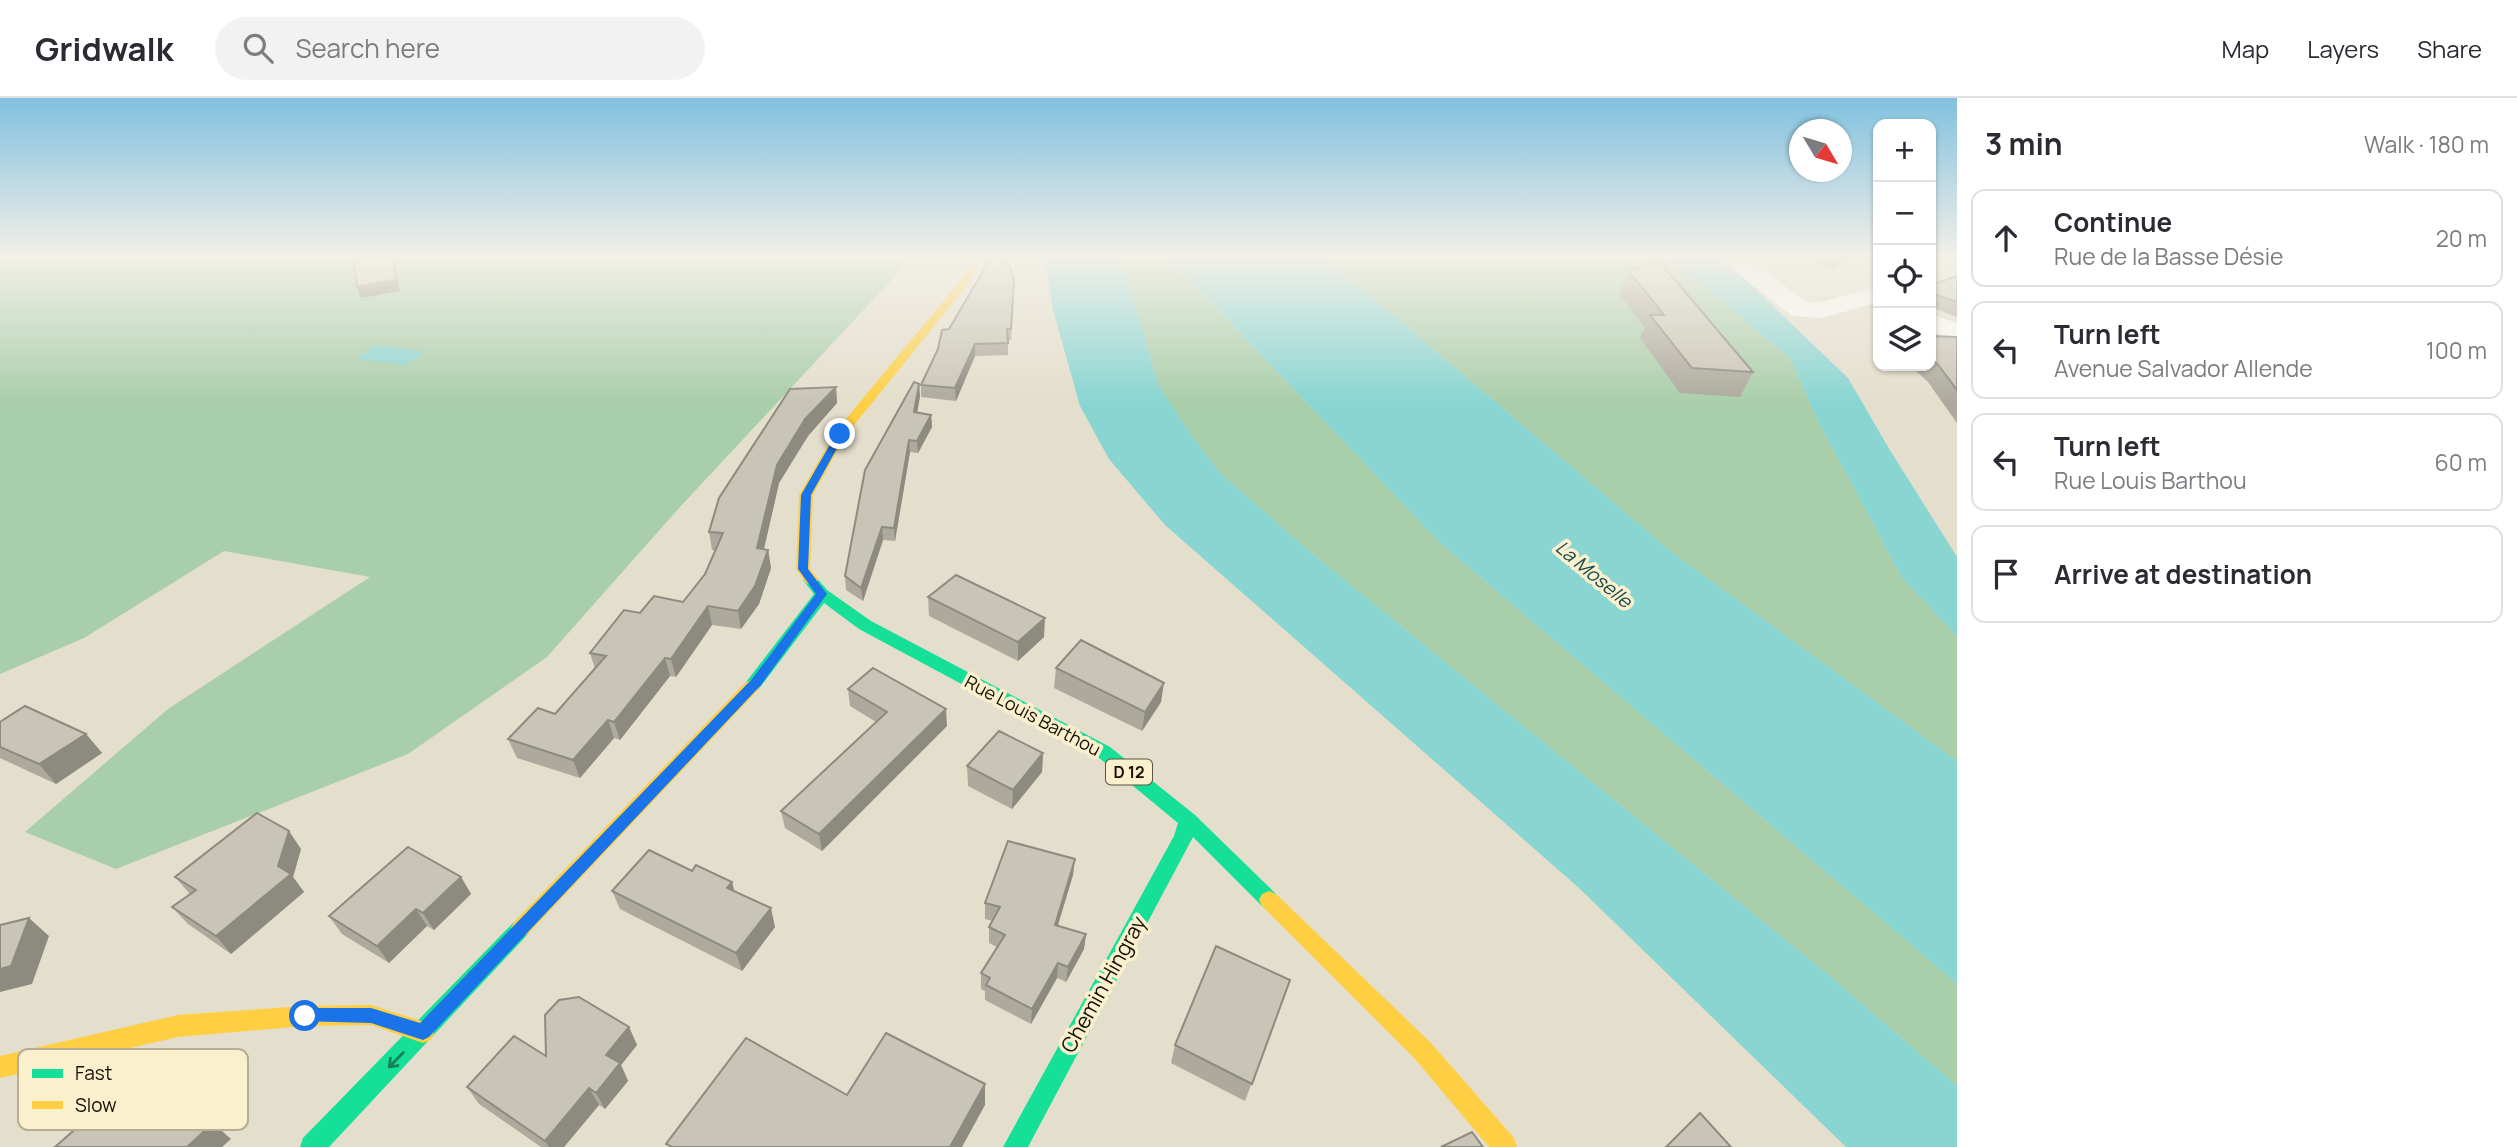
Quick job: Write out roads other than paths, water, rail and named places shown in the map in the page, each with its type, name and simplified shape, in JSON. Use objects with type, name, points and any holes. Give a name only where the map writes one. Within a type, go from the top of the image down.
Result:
[{"type":"main road","name":"Rue Louis Barthou","points":[[946,305],[840,434],[806,495],[803,569],[822,594],[865,625],[1104,752],[1188,820],[1423,1051],[1505,1147]]},
{"type":"main road","points":[[312,1147],[756,682],[822,594]]},
{"type":"main road","name":"Chemin Hingray","points":[[1015,1147],[1183,837],[1188,820]]},
{"type":"main road","points":[[73,1049],[178,1026],[305,1016],[371,1015],[423,1032]]},
{"type":"main road","points":[[0,1068],[18,1062]]},
{"type":"street","points":[[1794,305],[1801,310],[1822,310],[1838,305]]},
{"type":"street","points":[[1936,325],[1957,333]]},
{"type":"water","points":[[1052,305],[1135,305],[1158,384],[1219,472],[1308,550],[1830,976],[1957,1086],[1957,1147],[1846,1147],[1579,888],[1165,525],[1109,459],[1080,406]]},
{"type":"water","name":"La Moselle","points":[[1214,305],[1380,305],[1673,553],[1957,761],[1957,984],[1440,543]]},
{"type":"water","points":[[1726,305],[1772,305],[1848,378],[1957,557],[1957,636],[1902,578],[1819,423],[1790,358]]},
{"type":"water","points":[[376,345],[424,352],[405,365],[357,359]]}]
